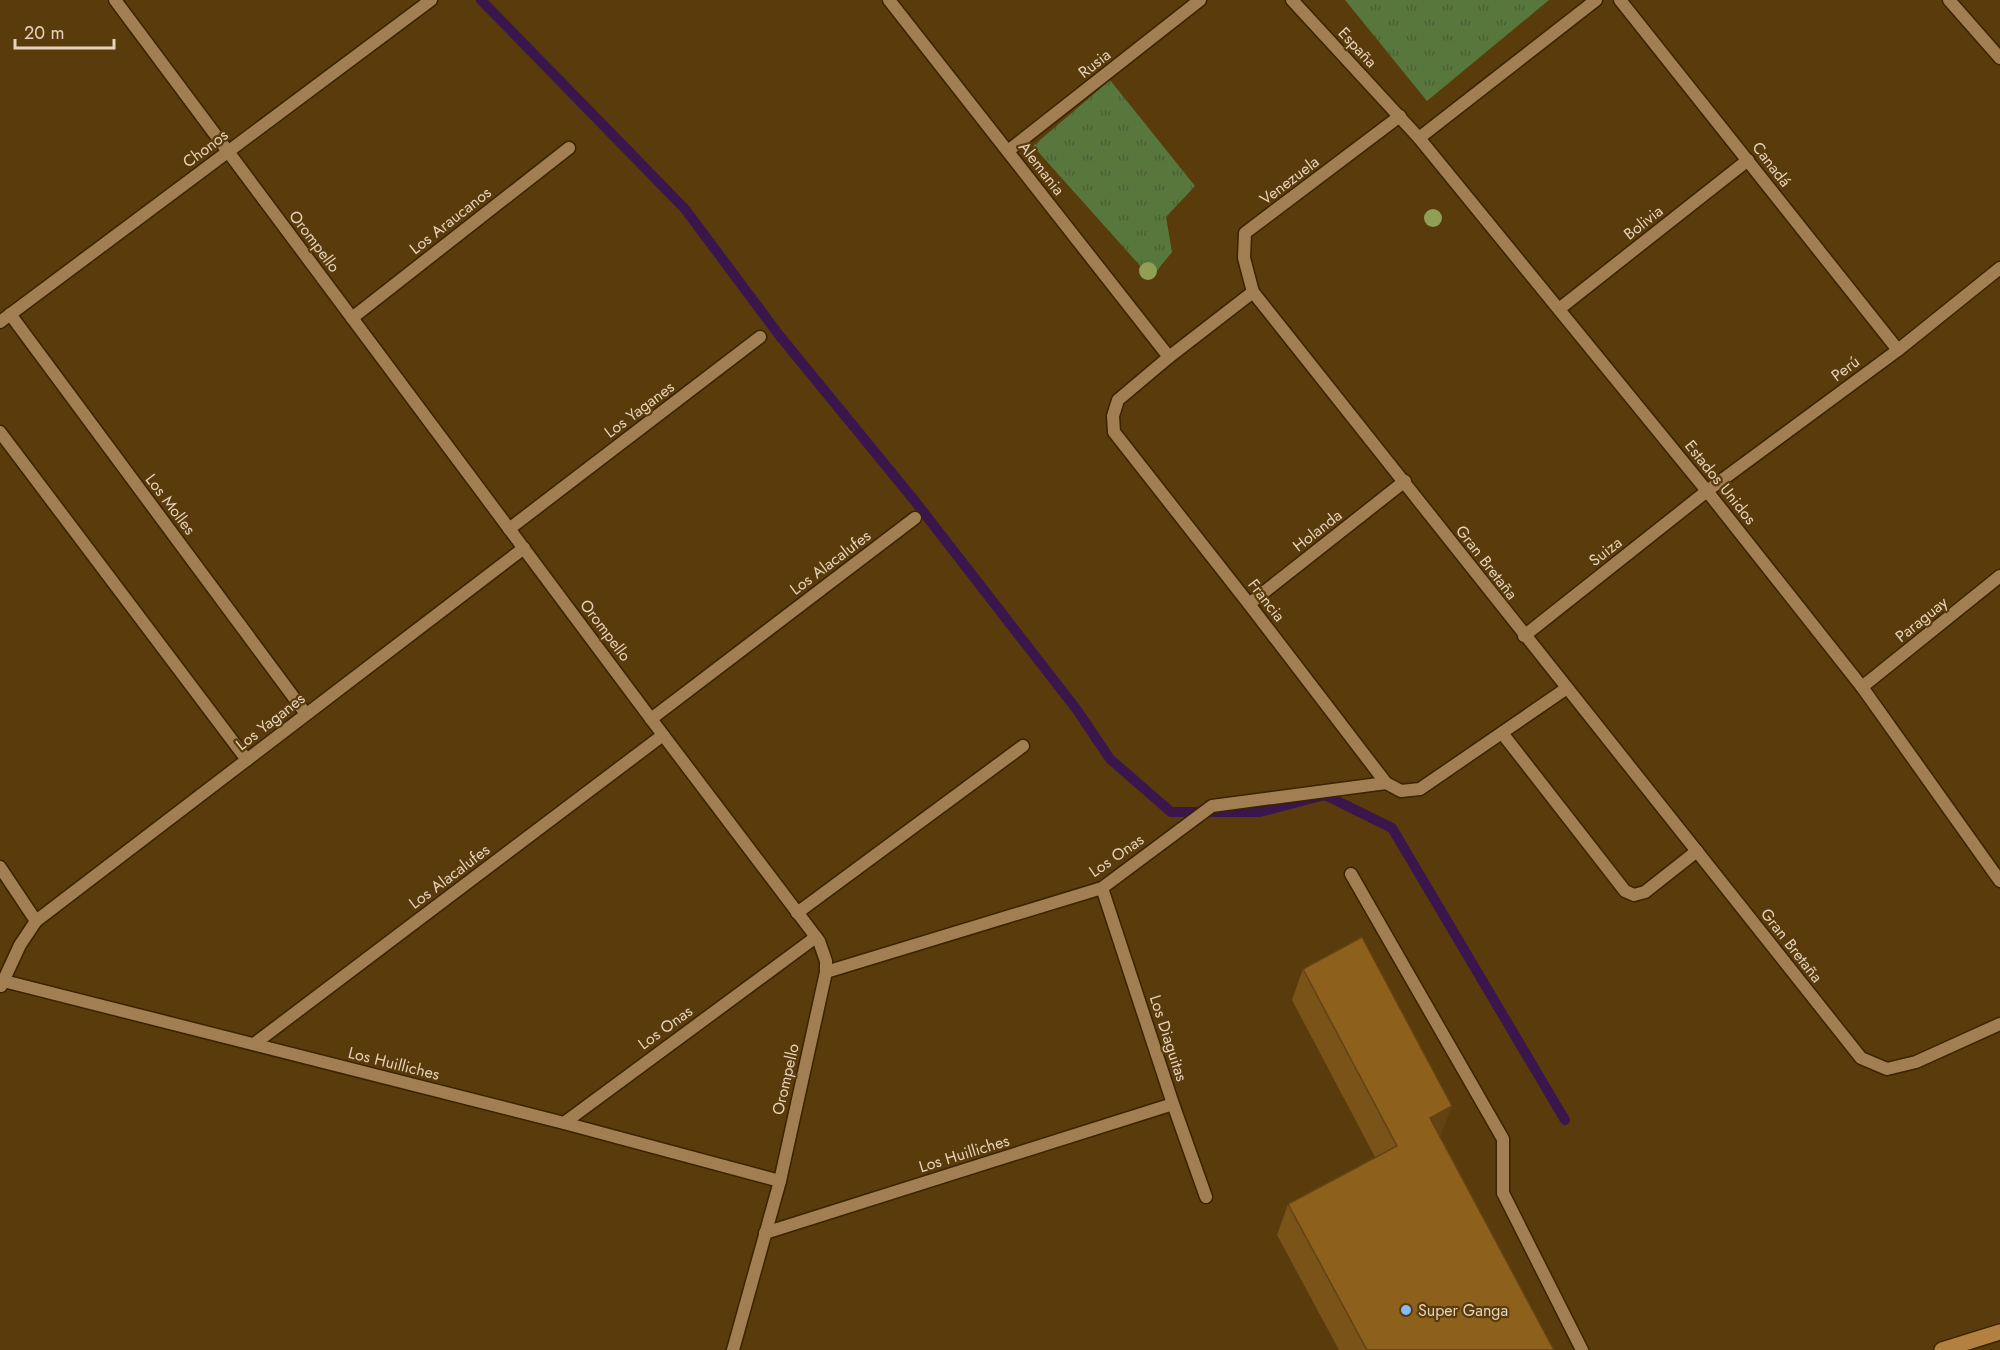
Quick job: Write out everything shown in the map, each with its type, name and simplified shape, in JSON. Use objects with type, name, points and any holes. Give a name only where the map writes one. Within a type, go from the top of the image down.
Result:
[{"type":"main road","points":[[1942,1350],[2000,1332]]},
{"type":"street","name":"Orompello","points":[[115,0],[816,937],[823,951],[826,972],[780,1181],[733,1350]]},
{"type":"street","name":"Chonos","points":[[5,318],[431,0]]},
{"type":"street","name":"Alemania","points":[[889,0],[1169,357]]},
{"type":"street","name":"Rusia","points":[[1008,151],[1200,0]]},
{"type":"street","name":"España","points":[[1292,0],[1400,116]]},
{"type":"street","points":[[1419,138],[1596,0]]},
{"type":"street","name":"Canadá","points":[[1620,0],[1898,350]]},
{"type":"street","points":[[1949,0],[2000,58]]},
{"type":"street","name":"Estados Unidos","points":[[1400,116],[1707,491],[1862,687],[2000,881]]},
{"type":"street","name":"Venezuela","points":[[1253,292],[1244,258],[1245,233],[1400,116]]},
{"type":"street","name":"Los Araucanos","points":[[352,318],[569,148]]},
{"type":"street","name":"Bolivia","points":[[1559,309],[1748,160]]},
{"type":"street","name":"Perú","points":[[1707,491],[1898,350],[2000,268]]},
{"type":"street","name":"Francia","points":[[1253,292],[1118,400],[1113,416],[1114,432],[1386,783]]},
{"type":"street","name":"Gran Bretaña","points":[[1253,292],[1861,1058],[1887,1069],[1906,1065],[2000,1024]]},
{"type":"street","name":"Los Molles","points":[[5,318],[306,714]]},
{"type":"street","name":"Los Yaganes","points":[[509,529],[760,337]]},
{"type":"street","points":[[0,432],[247,760]]},
{"type":"street","name":"Holanda","points":[[1249,604],[1405,482]]},
{"type":"street","name":"Suiza","points":[[1524,636],[1707,491]]},
{"type":"street","name":"Los Alacalufes","points":[[651,719],[915,518]]},
{"type":"street","name":"Los Yaganes","points":[[1,983],[20,945],[36,921],[524,548]]},
{"type":"street","name":"Paraguay","points":[[1862,687],[2000,576]]},
{"type":"street","points":[[1386,783],[1401,791],[1420,789],[1568,688]]},
{"type":"street","points":[[1502,733],[1625,891],[1634,895],[1645,892],[1697,851]]},
{"type":"street","name":"Los Alacalufes","points":[[254,1044],[663,735]]},
{"type":"street","points":[[797,913],[1023,746]]},
{"type":"street","name":"Los Onas","points":[[826,972],[1102,888],[1212,806],[1386,783]]},
{"type":"street","points":[[0,867],[36,921]]},
{"type":"street","points":[[1351,874],[1503,1139],[1503,1193],[1582,1350]]},
{"type":"street","name":"Los Diaguitas","points":[[1102,888],[1206,1197]]},
{"type":"street","name":"Los Onas","points":[[564,1123],[816,937]]},
{"type":"street","name":"Los Huilliches","points":[[1,983],[254,1044],[780,1181]]},
{"type":"street","name":"Los Huilliches","points":[[765,1233],[1173,1104]]},
{"type":"green space","points":[[1345,0],[1549,0],[1427,101]]},
{"type":"green space","points":[[1110,80],[1195,186],[1166,217],[1172,252],[1151,278],[1033,146]]},
{"type":"building","points":[[1362,937],[1452,1106],[1430,1118],[1554,1350],[1367,1350],[1288,1204],[1397,1146],[1303,969]]},
{"type":"waterway","points":[[481,0],[685,209],[779,335],[914,500],[1077,710],[1110,759],[1171,812],[1260,812],[1325,795],[1392,828],[1565,1120]]},
{"type":"place","name":"Super Ganga","points":[[1406,1310]]}]
